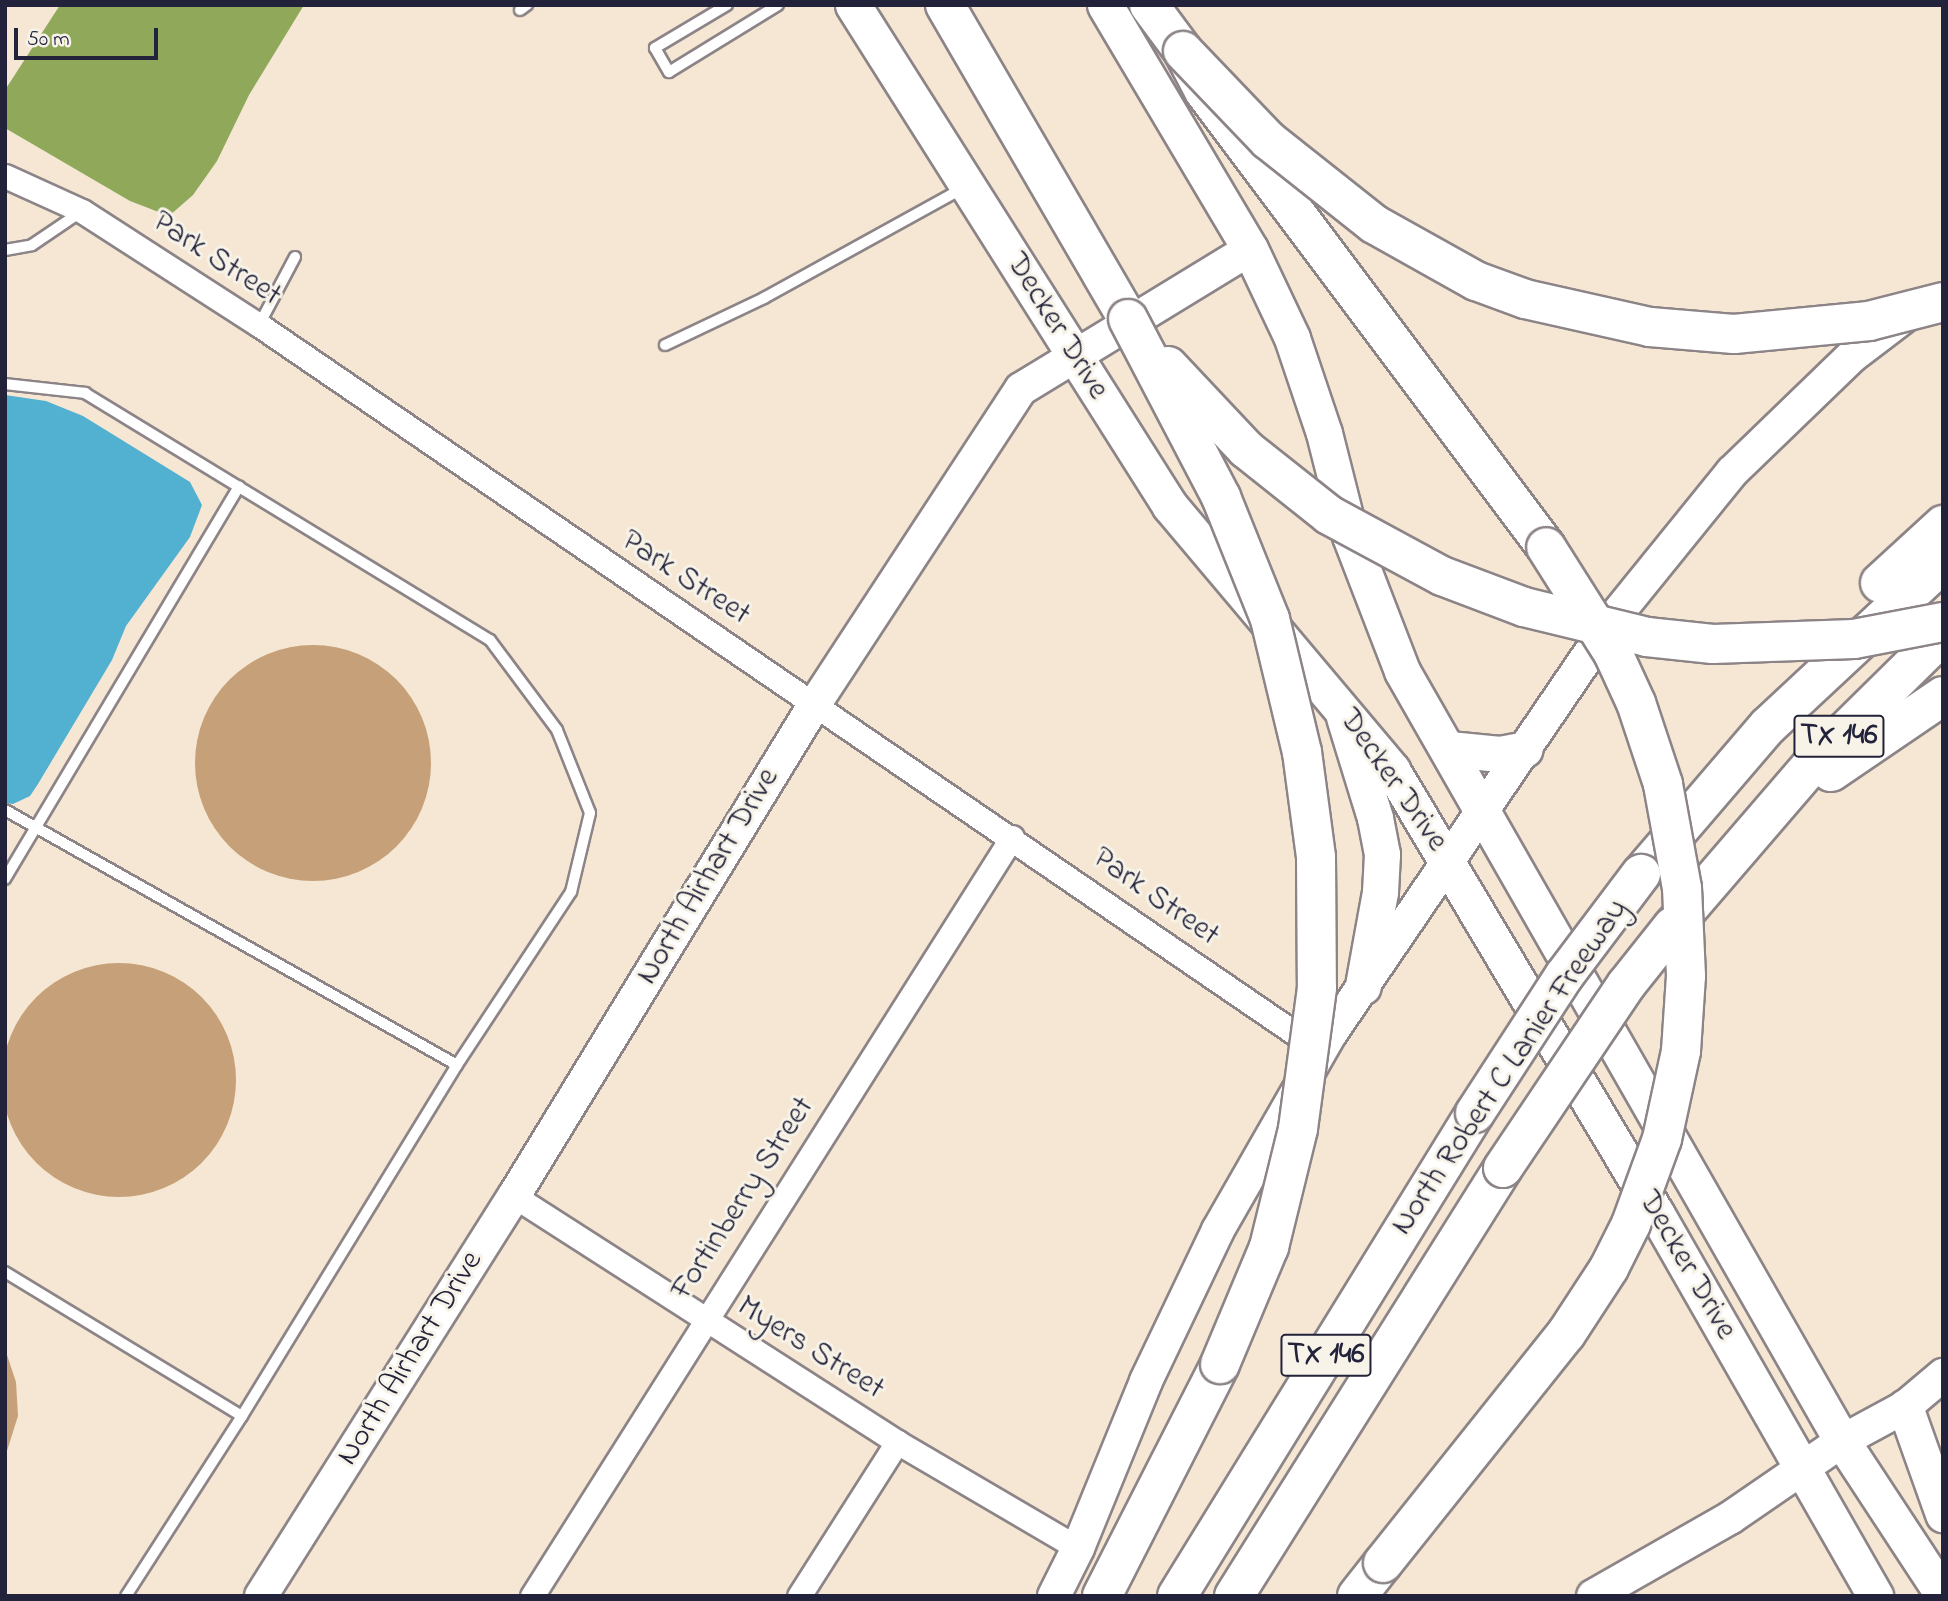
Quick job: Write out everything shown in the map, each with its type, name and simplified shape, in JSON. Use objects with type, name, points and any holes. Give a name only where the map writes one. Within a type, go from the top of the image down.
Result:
[{"type":"highway","name":"Decker Drive","points":[[945,5],[1128,319]]},
{"type":"highway","points":[[1149,5],[1183,51],[1268,140],[1374,224],[1476,281],[1525,299],[1650,327],[1734,334],[1869,321],[1943,302]]},
{"type":"highway","points":[[1183,51],[1204,90],[1583,600],[1641,716],[1677,847],[1686,954],[1681,1051],[1662,1139],[1631,1224],[1566,1334],[1357,1596]]},
{"type":"highway","points":[[1128,319],[1247,449],[1329,515],[1441,576],[1524,607],[1647,637],[1713,644],[1854,639],[1943,622]]},
{"type":"highway","points":[[1102,1596],[1220,1364],[1269,1247],[1298,1129],[1317,988],[1316,857],[1302,752],[1270,619],[1221,497],[1128,319]]},
{"type":"highway","points":[[1768,726],[1795,672],[1861,601],[1943,526]]},
{"type":"highway","name":"North Robert C Lanier Freeway","points":[[1177,1596],[1475,1113],[1564,976],[1641,874],[1768,726],[1943,563]]},
{"type":"highway","name":"North Robert C Lanier Freeway","points":[[1234,1596],[1503,1168],[1603,1017],[1741,843],[1813,763],[1943,635]]},
{"type":"highway","points":[[1741,843],[1869,744],[1943,696]]},
{"type":"main road","name":"Decker Drive","points":[[853,5],[1170,506],[1342,707],[1392,770],[1875,1596]]},
{"type":"main road","name":"Decker Drive","points":[[1105,5],[1250,249],[1308,381],[1350,536],[1402,671],[1484,809],[1842,1441],[1943,1595]]},
{"type":"main road","name":"North Airhart Drive","points":[[261,1596],[514,1196],[816,702],[1021,389],[1250,249]]},
{"type":"main road","points":[[1054,1596],[1078,1548],[1146,1381],[1218,1230],[1321,1051],[1447,860],[1613,620],[1732,472],[1851,357],[1943,288]]},
{"type":"main road","points":[[1342,707],[1381,854],[1380,892],[1363,986]]},
{"type":"main road","points":[[1449,749],[1500,754],[1525,749]]},
{"type":"main road","points":[[1594,1596],[1730,1518],[1842,1441],[1905,1407],[1943,1375]]},
{"type":"main road","points":[[1905,1407],[1943,1514]]},
{"type":"street","name":"Park Street","points":[[5,176],[82,211],[259,325],[628,580],[816,702],[1321,1051]]},
{"type":"street","name":"Fortinberry Street","points":[[532,1596],[704,1319],[1012,837]]},
{"type":"street","name":"Myers Street","points":[[514,1196],[897,1442],[1078,1548]]},
{"type":"street","points":[[799,1596],[897,1442]]},
{"type":"lane","points":[[727,5],[655,48],[669,72],[778,5]]},
{"type":"lane","points":[[666,345],[764,298],[968,186]]},
{"type":"lane","points":[[5,250],[33,245],[82,211]]},
{"type":"lane","points":[[259,325],[295,257]]},
{"type":"lane","points":[[5,384],[85,393],[490,640],[557,730],[590,813],[571,892],[457,1065],[242,1416],[126,1596]]},
{"type":"lane","points":[[5,878],[37,830],[239,487]]},
{"type":"lane","points":[[5,810],[457,1065]]},
{"type":"lane","points":[[5,1272],[242,1416]]},
{"type":"green space","points":[[60,5],[304,5],[249,95],[217,161],[193,195],[169,216],[130,201],[5,128],[5,90]]},
{"type":"water","points":[[5,395],[46,401],[83,416],[190,482],[202,505],[190,537],[126,626],[112,660],[38,784],[30,796],[13,804],[5,803]]},
{"type":"building","points":[[313,645],[358,654],[388,672],[404,688],[422,718],[431,763],[422,808],[404,838],[388,854],[358,872],[313,881],[268,872],[238,854],[222,838],[204,808],[195,763],[204,718],[222,688],[238,672],[268,654]]},
{"type":"building","points":[[108,963],[130,963],[164,972],[202,997],[227,1035],[234,1057],[234,1103],[227,1125],[202,1163],[174,1183],[153,1192],[130,1197],[108,1197],[85,1192],[64,1183],[45,1171],[28,1154],[7,1114],[2,1091],[2,1069],[7,1046],[16,1025],[28,1006],[45,989],[85,968]]},
{"type":"building","points":[[6,1352],[16,1382],[18,1416],[5,1457]]}]
